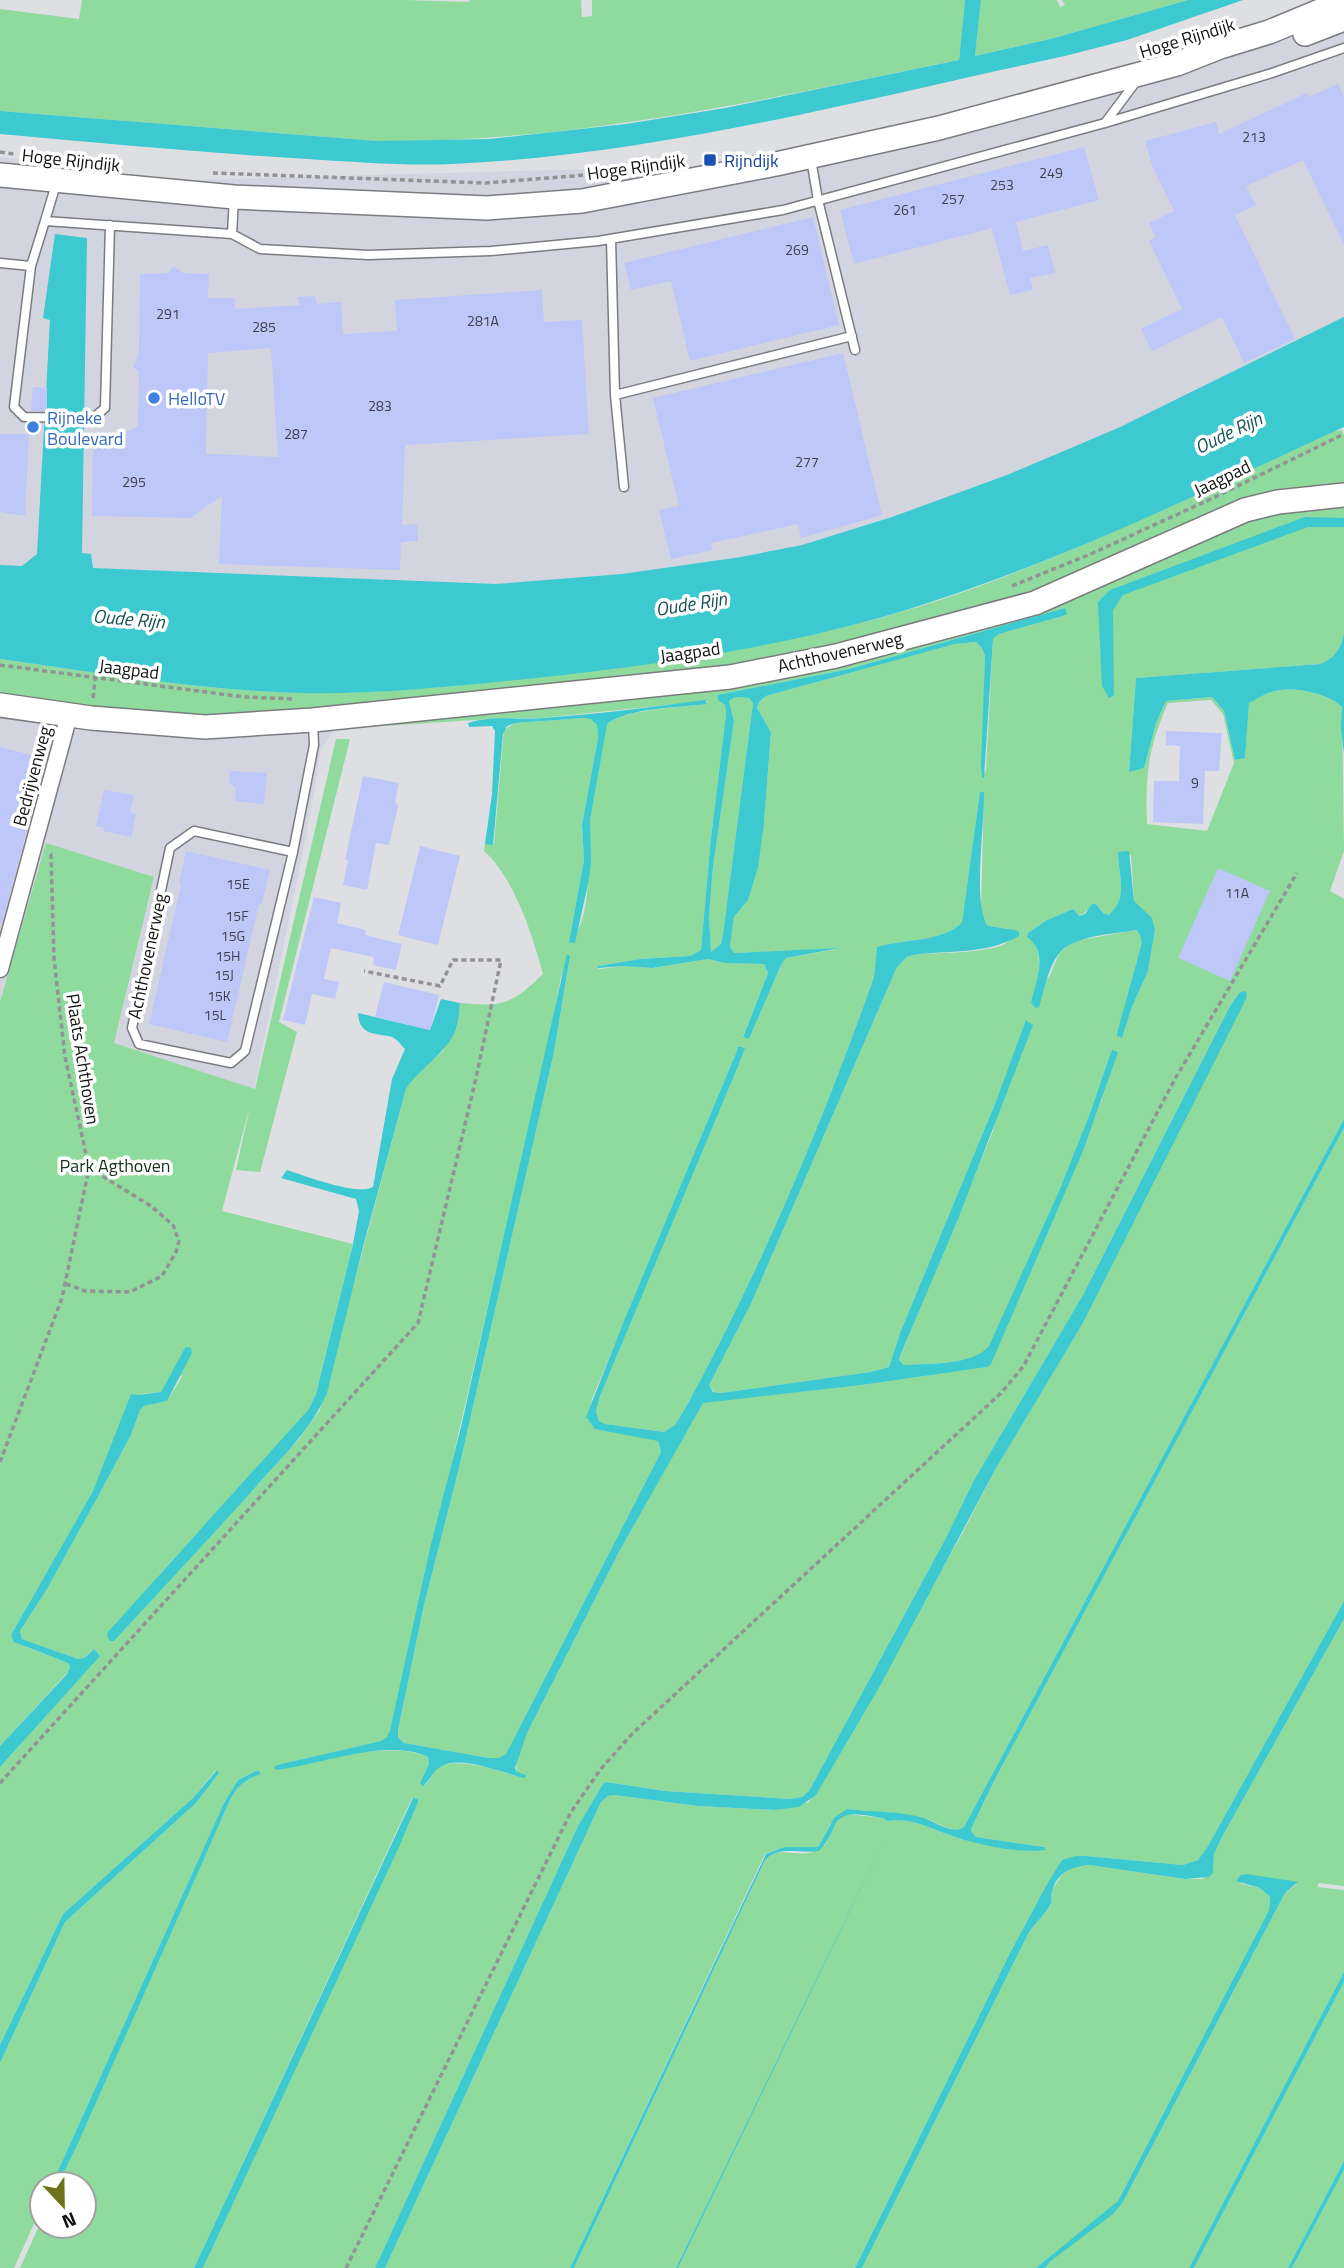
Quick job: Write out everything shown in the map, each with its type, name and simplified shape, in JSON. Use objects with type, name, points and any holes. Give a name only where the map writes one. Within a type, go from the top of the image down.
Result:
[{"type":"street","name":"Hoge Rijndijk","points":[[0,175],[234,197],[487,208],[582,201],[939,128],[1177,64],[1269,32],[1344,1]]},
{"type":"street","name":"Hoge Rijndijk","points":[[1177,64],[1221,59],[1283,42],[1344,19]]},
{"type":"street","name":"Achthovenerweg","points":[[0,705],[183,726],[313,720],[730,677],[835,656],[1035,603],[1245,510],[1278,502],[1344,495]]},
{"type":"street","name":"Achthovenerweg","points":[[0,690],[46,710]]},
{"type":"street","name":"Bedrijvenweg","points":[[0,969],[69,715]]},
{"type":"lane","points":[[44,221],[232,233],[260,249],[368,255],[491,251],[611,239],[769,212],[818,200],[1105,123],[1272,74],[1344,48]]},
{"type":"lane","points":[[1105,123],[1129,89],[1146,73]]},
{"type":"lane","points":[[810,156],[855,351]]},
{"type":"lane","name":"Hoge Rijndijk","points":[[57,181],[31,266],[14,407],[24,417],[93,418],[105,408],[110,225]]},
{"type":"lane","points":[[232,233],[234,197]]},
{"type":"lane","points":[[611,239],[615,395],[624,487]]},
{"type":"lane","points":[[0,262],[31,266]]},
{"type":"lane","points":[[615,395],[852,336]]},
{"type":"lane","name":"Achthovenerweg","points":[[293,852],[194,831],[170,848],[132,1028],[139,1044],[231,1063],[245,1051],[293,852],[314,745],[313,720]]},
{"type":"path","name":"Hoge Rijndijk","points":[[0,152],[22,155]]},
{"type":"path","name":"Hoge Rijndijk","points":[[202,172],[485,183],[620,172]]},
{"type":"path","name":"Jaagpad","points":[[1001,590],[1093,553],[1343,434]]},
{"type":"path","name":"Jaagpad","points":[[0,665],[244,697],[300,699]]},
{"type":"path","name":"Plaats Achthoven","points":[[0,1462],[62,1298],[89,1168],[65,1057],[54,958],[51,854],[34,845]]},
{"type":"path","points":[[346,2268],[571,1812],[600,1770],[632,1734],[1000,1394],[1023,1367],[1175,1079],[1297,873]]},
{"type":"path","points":[[0,1783],[418,1323],[501,960],[453,960],[440,986],[364,971]]},
{"type":"path","points":[[66,1284],[85,1291],[130,1292],[162,1276],[176,1252],[179,1241],[173,1225],[150,1206],[89,1168]]},
{"type":"shaded area","points":[[1344,13],[1344,333],[845,545],[609,586],[0,580],[0,157],[79,165],[81,183],[776,164]]},
{"type":"shaded area","points":[[0,714],[201,734],[335,729],[321,749],[307,832],[254,1089],[114,1043],[154,878],[0,1002]]},
{"type":"green space","points":[[82,0],[581,0],[582,17],[592,16],[592,0],[965,0],[959,60],[742,103],[597,127],[451,140],[377,141],[0,111],[0,9],[79,19]]},
{"type":"green space","points":[[981,0],[1057,0],[1060,7],[1065,5],[1062,0],[1188,0],[1054,38],[975,56]]},
{"type":"green space","name":"Park Agthoven","points":[[1342,430],[1344,632],[1339,648],[1330,659],[1320,664],[1136,678],[1129,771],[1144,768],[1156,723],[1166,701],[1212,697],[1224,711],[1235,760],[1245,757],[1249,702],[1272,692],[1291,689],[1320,694],[1342,707],[1344,851],[1330,891],[1344,899],[1344,1119],[964,1827],[955,1830],[918,1817],[847,1809],[830,1824],[818,1847],[784,1847],[765,1854],[570,2268],[385,2268],[601,1802],[614,1795],[698,1806],[774,1810],[809,1802],[962,1534],[995,1470],[1083,1323],[1247,993],[1239,993],[1230,1006],[1083,1295],[973,1482],[947,1536],[809,1791],[802,1797],[790,1799],[665,1791],[606,1782],[603,1784],[578,1826],[375,2268],[203,2268],[418,1799],[412,1798],[194,2268],[20,2268],[33,2240],[98,2240],[98,2170],[64,2170],[230,1800],[243,1784],[261,1774],[258,1770],[238,1780],[224,1803],[58,2170],[28,2170],[28,2237],[14,2268],[0,2268],[0,2063],[65,1922],[196,1803],[219,1773],[215,1771],[194,1797],[63,1914],[0,2045],[0,1767],[100,1655],[92,1650],[84,1658],[78,1659],[22,1639],[20,1631],[47,1589],[101,1491],[131,1435],[140,1410],[144,1406],[167,1401],[183,1375],[169,1381],[161,1392],[140,1394],[111,1447],[93,1491],[11,1635],[26,1647],[68,1663],[70,1667],[0,1746],[0,1002],[46,843],[154,877],[114,1043],[255,1089],[336,739],[350,739],[279,1022],[297,1032],[260,1172],[236,1170],[250,1106],[222,1211],[353,1244],[316,1394],[308,1410],[277,1446],[160,1574],[114,1641],[299,1439],[320,1410],[406,1089],[413,1077],[443,1051],[457,1026],[460,1003],[487,1004],[506,1001],[523,992],[543,974],[521,908],[505,876],[484,851],[485,844],[494,844],[504,730],[515,723],[584,718],[591,718],[597,725],[598,738],[582,825],[584,860],[569,942],[583,918],[586,902],[593,797],[598,759],[607,724],[641,712],[707,704],[708,701],[540,718],[201,734],[0,714],[0,659],[189,685],[303,693],[410,689],[586,671],[768,644],[901,612],[1045,561],[1334,431]],"holes":[[[1065,608],[1066,615],[999,634],[993,639],[986,770],[982,777],[985,656],[976,642],[955,644],[766,696],[759,702],[757,708],[771,732],[764,823],[748,900],[734,917],[730,947],[734,953],[838,949],[786,958],[749,1039],[743,1036],[768,973],[764,964],[725,963],[708,959],[652,968],[624,966],[599,969],[598,966],[640,959],[690,956],[701,950],[726,714],[725,705],[717,695],[849,669]],[[1211,700],[1223,714],[1234,763],[1207,831],[1147,824],[1149,762],[1168,703]],[[984,792],[981,914],[988,926],[1015,930],[1007,942],[998,947],[913,955],[897,967],[750,1306],[709,1385],[714,1392],[721,1393],[889,1367],[900,1333],[1007,1075],[993,1131],[899,1360],[904,1365],[945,1363],[967,1360],[983,1353],[1003,1320],[1068,1172],[1109,1058],[1102,1099],[991,1363],[986,1367],[862,1385],[703,1402],[620,1550],[527,1733],[516,1762],[517,1772],[514,1776],[487,1767],[455,1763],[439,1767],[426,1785],[420,1783],[429,1764],[428,1757],[395,1750],[354,1753],[278,1770],[274,1767],[381,1741],[387,1737],[390,1730],[545,1059],[561,977],[570,956],[554,1052],[458,1472],[424,1605],[398,1730],[398,1737],[404,1743],[489,1758],[499,1758],[506,1754],[661,1452],[658,1441],[587,1420],[592,1399],[739,1046],[744,1047],[600,1396],[596,1411],[599,1421],[605,1424],[664,1432],[675,1425],[686,1407],[740,1302],[789,1195],[874,977],[877,947],[934,937],[962,922],[980,793]],[[1118,853],[1131,855],[1134,901],[1155,930],[1148,971],[1122,1038],[1118,1029],[1141,946],[1138,932],[1136,930],[1080,940],[1069,945],[1059,954],[1050,975],[1031,1003],[1039,959],[1028,933],[1047,920],[1073,909],[1078,916],[1096,904],[1109,916],[1121,894]]]},
{"type":"green space","points":[[735,697],[749,698],[753,703],[723,934],[721,944],[711,952],[709,916],[713,867],[734,721],[729,701]]},
{"type":"green space","points":[[1344,1128],[1344,1601],[1208,1846],[1198,1860],[1183,1865],[1086,1856],[1061,1866],[1047,1884],[1010,1953],[855,2268],[678,2268],[797,2019],[676,2268],[574,2268],[765,1860],[776,1853],[803,1854],[825,1845],[837,1819],[847,1814],[912,1822],[959,1838],[998,1846],[1046,1850],[1044,1847],[976,1837],[971,1831],[972,1827],[994,1781]]},
{"type":"green space","points":[[1344,1619],[1344,1886],[1319,1883],[1317,1887],[1344,1890],[1344,1972],[1189,2268],[1045,2268],[1123,2202],[1285,1893],[1297,1884],[1238,1883],[1260,1888],[1270,1897],[1269,1910],[1118,2201],[1110,2209],[1036,2268],[862,2268],[1028,1934],[1051,1905],[1052,1890],[1061,1876],[1074,1866],[1089,1865],[1185,1879],[1202,1879],[1213,1873],[1214,1854],[1222,1837]]},
{"type":"green space","points":[[1344,1982],[1344,2161],[1288,2268],[1194,2268]]},
{"type":"green space","points":[[1344,2170],[1344,2268],[1292,2268]]},
{"type":"water","points":[[965,0],[981,0],[975,56],[1054,38],[1188,0],[1243,0],[1127,40],[914,90],[684,137],[530,159],[453,164],[380,163],[230,154],[0,134],[0,111],[377,141],[489,139],[626,124],[725,108],[959,60]]},
{"type":"water","name":"Oude Rijn","points":[[55,234],[87,238],[82,553],[91,554],[93,568],[496,584],[622,574],[741,557],[802,545],[892,517],[1007,475],[1118,428],[1344,317],[1344,427],[1147,517],[997,579],[846,627],[691,658],[535,678],[358,693],[298,693],[186,685],[0,659],[0,565],[22,566],[37,554],[50,320],[43,318]]},
{"type":"water","points":[[1305,517],[1344,518],[1344,527],[1308,527],[1123,595],[1113,610],[1114,695],[1109,698],[1102,686],[1098,602],[1110,590]]},
{"type":"water","points":[[1065,608],[1067,613],[999,634],[993,639],[984,778],[981,766],[985,656],[976,642],[955,644],[766,696],[759,702],[757,708],[771,732],[764,823],[758,867],[748,900],[734,917],[730,947],[734,953],[840,948],[786,958],[749,1039],[743,1037],[768,973],[764,964],[725,963],[708,959],[652,968],[598,968],[640,959],[690,956],[701,950],[726,714],[725,705],[718,700],[717,695],[849,669]],"holes":[[[735,697],[749,698],[753,703],[723,934],[721,944],[711,952],[709,916],[713,867],[734,721],[729,701]]]},
{"type":"water","points":[[1344,632],[1344,754],[1342,707],[1320,694],[1283,690],[1268,693],[1249,703],[1245,758],[1235,760],[1224,711],[1212,697],[1166,701],[1156,723],[1144,768],[1129,772],[1136,678],[1320,664],[1337,652]]},
{"type":"water","points":[[706,700],[707,704],[628,714],[607,724],[590,820],[591,863],[588,884],[575,943],[569,942],[584,860],[582,825],[598,738],[597,725],[591,719],[584,718],[515,723],[507,726],[503,734],[493,845],[485,844],[492,794],[495,731],[492,726],[469,727],[468,723],[496,718],[584,714]]},
{"type":"water","points":[[980,792],[984,792],[980,883],[983,916],[988,926],[1015,930],[1019,932],[1019,936],[980,949],[913,955],[897,967],[750,1306],[709,1385],[713,1392],[721,1393],[889,1367],[900,1333],[997,1099],[1026,1020],[1033,1025],[958,1219],[901,1354],[899,1360],[904,1365],[962,1360],[982,1352],[989,1346],[1060,1189],[1112,1050],[1118,1052],[1083,1151],[991,1364],[987,1367],[862,1385],[703,1403],[620,1550],[527,1733],[515,1768],[517,1772],[526,1775],[525,1778],[483,1766],[450,1763],[439,1768],[423,1786],[420,1783],[429,1764],[428,1757],[393,1750],[352,1754],[276,1770],[274,1767],[277,1765],[381,1741],[387,1737],[390,1730],[567,954],[570,956],[554,1052],[458,1472],[424,1605],[398,1730],[398,1737],[404,1743],[489,1758],[499,1758],[506,1754],[661,1452],[658,1441],[595,1429],[586,1417],[739,1046],[745,1048],[738,1066],[600,1396],[596,1411],[599,1421],[605,1424],[664,1432],[675,1425],[686,1407],[740,1302],[789,1195],[874,977],[877,947],[934,937],[962,922]]},
{"type":"water","points":[[1129,851],[1134,901],[1152,918],[1155,930],[1148,971],[1122,1038],[1117,1036],[1118,1029],[1141,946],[1141,937],[1136,930],[1083,939],[1065,948],[1052,966],[1039,1007],[1036,1008],[1031,1003],[1038,976],[1038,951],[1027,937],[1028,933],[1047,920],[1073,909],[1079,916],[1085,914],[1092,904],[1096,904],[1104,914],[1109,915],[1121,893],[1118,852]]},
{"type":"water","points":[[1239,993],[1247,993],[1246,999],[1083,1323],[995,1470],[881,1684],[816,1795],[799,1807],[774,1810],[698,1806],[614,1795],[601,1802],[385,2268],[375,2268],[578,1826],[603,1784],[606,1782],[665,1791],[790,1799],[802,1797],[809,1791],[947,1536],[973,1482],[1083,1295],[1230,1006]]},
{"type":"water","points":[[441,999],[460,1003],[457,1025],[442,1051],[406,1089],[327,1393],[320,1407],[303,1433],[283,1456],[114,1641],[110,1641],[108,1632],[308,1410],[316,1394],[359,1211],[356,1199],[281,1178],[287,1170],[344,1187],[373,1187],[392,1079],[405,1049],[392,1037],[366,1030],[359,1021],[358,1013],[430,1030]]},
{"type":"water","points":[[1344,1119],[1344,1128],[994,1781],[972,1827],[971,1831],[976,1837],[1044,1847],[1046,1850],[1024,1851],[984,1845],[912,1822],[887,1821],[855,1814],[842,1817],[838,1821],[819,1851],[783,1851],[765,1860],[574,2268],[570,2268],[766,1854],[784,1847],[818,1847],[834,1818],[847,1809],[915,1816],[954,1830],[964,1827]]},
{"type":"water","points":[[187,1347],[191,1348],[192,1353],[167,1401],[144,1406],[140,1410],[131,1435],[101,1491],[47,1589],[20,1631],[22,1639],[78,1659],[84,1658],[94,1649],[100,1656],[0,1767],[0,1746],[67,1674],[70,1667],[68,1663],[14,1642],[11,1635],[93,1491],[131,1394],[161,1392]]},
{"type":"water","points":[[1344,1601],[1344,1619],[1222,1837],[1214,1854],[1213,1873],[1209,1877],[1185,1879],[1089,1865],[1071,1869],[1057,1880],[1050,1906],[1028,1934],[862,2268],[855,2268],[1010,1953],[1062,1860],[1086,1856],[1183,1865],[1198,1860]]},
{"type":"water","points":[[217,1770],[219,1773],[196,1803],[65,1922],[0,2063],[0,2045],[63,1914],[194,1797]]},
{"type":"water","points":[[258,1770],[261,1774],[242,1784],[230,1800],[78,2143],[65,2170],[58,2170],[224,1803],[238,1780]]},
{"type":"water","points":[[413,1798],[418,1799],[418,1802],[398,1849],[203,2268],[194,2268]]},
{"type":"water","points":[[885,1838],[678,2268],[676,2268]]},
{"type":"water","points":[[1241,1875],[1298,1882],[1285,1893],[1123,2202],[1113,2214],[1045,2268],[1036,2268],[1118,2201],[1269,1910],[1270,1897],[1260,1888],[1236,1881]]},
{"type":"water","points":[[1344,1972],[1344,1982],[1194,2268],[1189,2268]]},
{"type":"water","points":[[1344,2161],[1344,2170],[1292,2268],[1288,2268]]},
{"type":"building","points":[[1338,84],[1344,97],[1344,245],[1303,160],[1246,186],[1256,205],[1235,215],[1295,339],[1244,363],[1222,317],[1152,351],[1141,329],[1182,309],[1149,241],[1156,237],[1149,223],[1174,211],[1152,165],[1145,141],[1216,122],[1219,134],[1307,93],[1309,97]]},
{"type":"building","points":[[1084,147],[1099,200],[1016,222],[1023,251],[1048,245],[1055,273],[1030,278],[1033,290],[1010,295],[992,228],[854,264],[840,210]]},
{"type":"building","points":[[813,217],[839,325],[690,361],[671,281],[631,290],[624,263]]},
{"type":"building","points":[[173,266],[183,273],[209,274],[208,298],[235,298],[235,309],[300,305],[298,297],[315,296],[317,304],[341,302],[343,334],[397,331],[395,300],[542,290],[544,322],[582,320],[589,434],[405,445],[402,525],[417,524],[418,541],[401,542],[400,570],[219,564],[222,496],[190,518],[92,516],[93,435],[121,435],[138,426],[139,371],[133,367],[139,355],[140,274],[169,273]],"holes":[[[271,348],[278,457],[206,454],[208,353]]]},
{"type":"building","points":[[843,353],[882,515],[801,538],[798,524],[711,543],[712,550],[671,559],[659,510],[679,506],[653,398]]},
{"type":"building","points":[[33,387],[47,388],[47,411],[31,411]]},
{"type":"building","points":[[0,434],[29,434],[25,516],[0,512]]},
{"type":"building","points":[[1166,731],[1222,733],[1219,771],[1205,771],[1203,824],[1153,822],[1154,781],[1179,781],[1180,746],[1166,745]]},
{"type":"building","points":[[0,747],[46,759],[2,923],[0,923]]},
{"type":"building","points":[[230,771],[267,773],[264,804],[235,801],[236,788],[229,782]]},
{"type":"building","points":[[363,776],[399,783],[395,802],[398,806],[389,845],[376,843],[367,890],[343,885],[348,860],[345,860]]},
{"type":"building","points":[[104,790],[134,795],[130,812],[136,814],[131,837],[103,831],[104,828],[96,826]]},
{"type":"building","points":[[420,846],[460,856],[438,945],[398,935]]},
{"type":"building","points":[[186,851],[270,870],[262,904],[259,904],[227,1042],[149,1024],[181,885],[179,884]]},
{"type":"building","points":[[1218,868],[1270,891],[1230,981],[1178,958]]},
{"type":"building","points":[[314,897],[341,903],[337,923],[366,930],[365,935],[402,944],[396,970],[373,965],[374,957],[331,948],[324,979],[339,982],[335,999],[312,994],[305,1025],[283,1020]]},
{"type":"building","points":[[384,982],[439,995],[430,1030],[375,1017]]},
{"type":"place","name":"Rijndijk","points":[[710,160]]},
{"type":"place","name":"HelloTV","points":[[154,398]]},
{"type":"place","name":"Rijneke Boulevard","points":[[33,427]]}]
